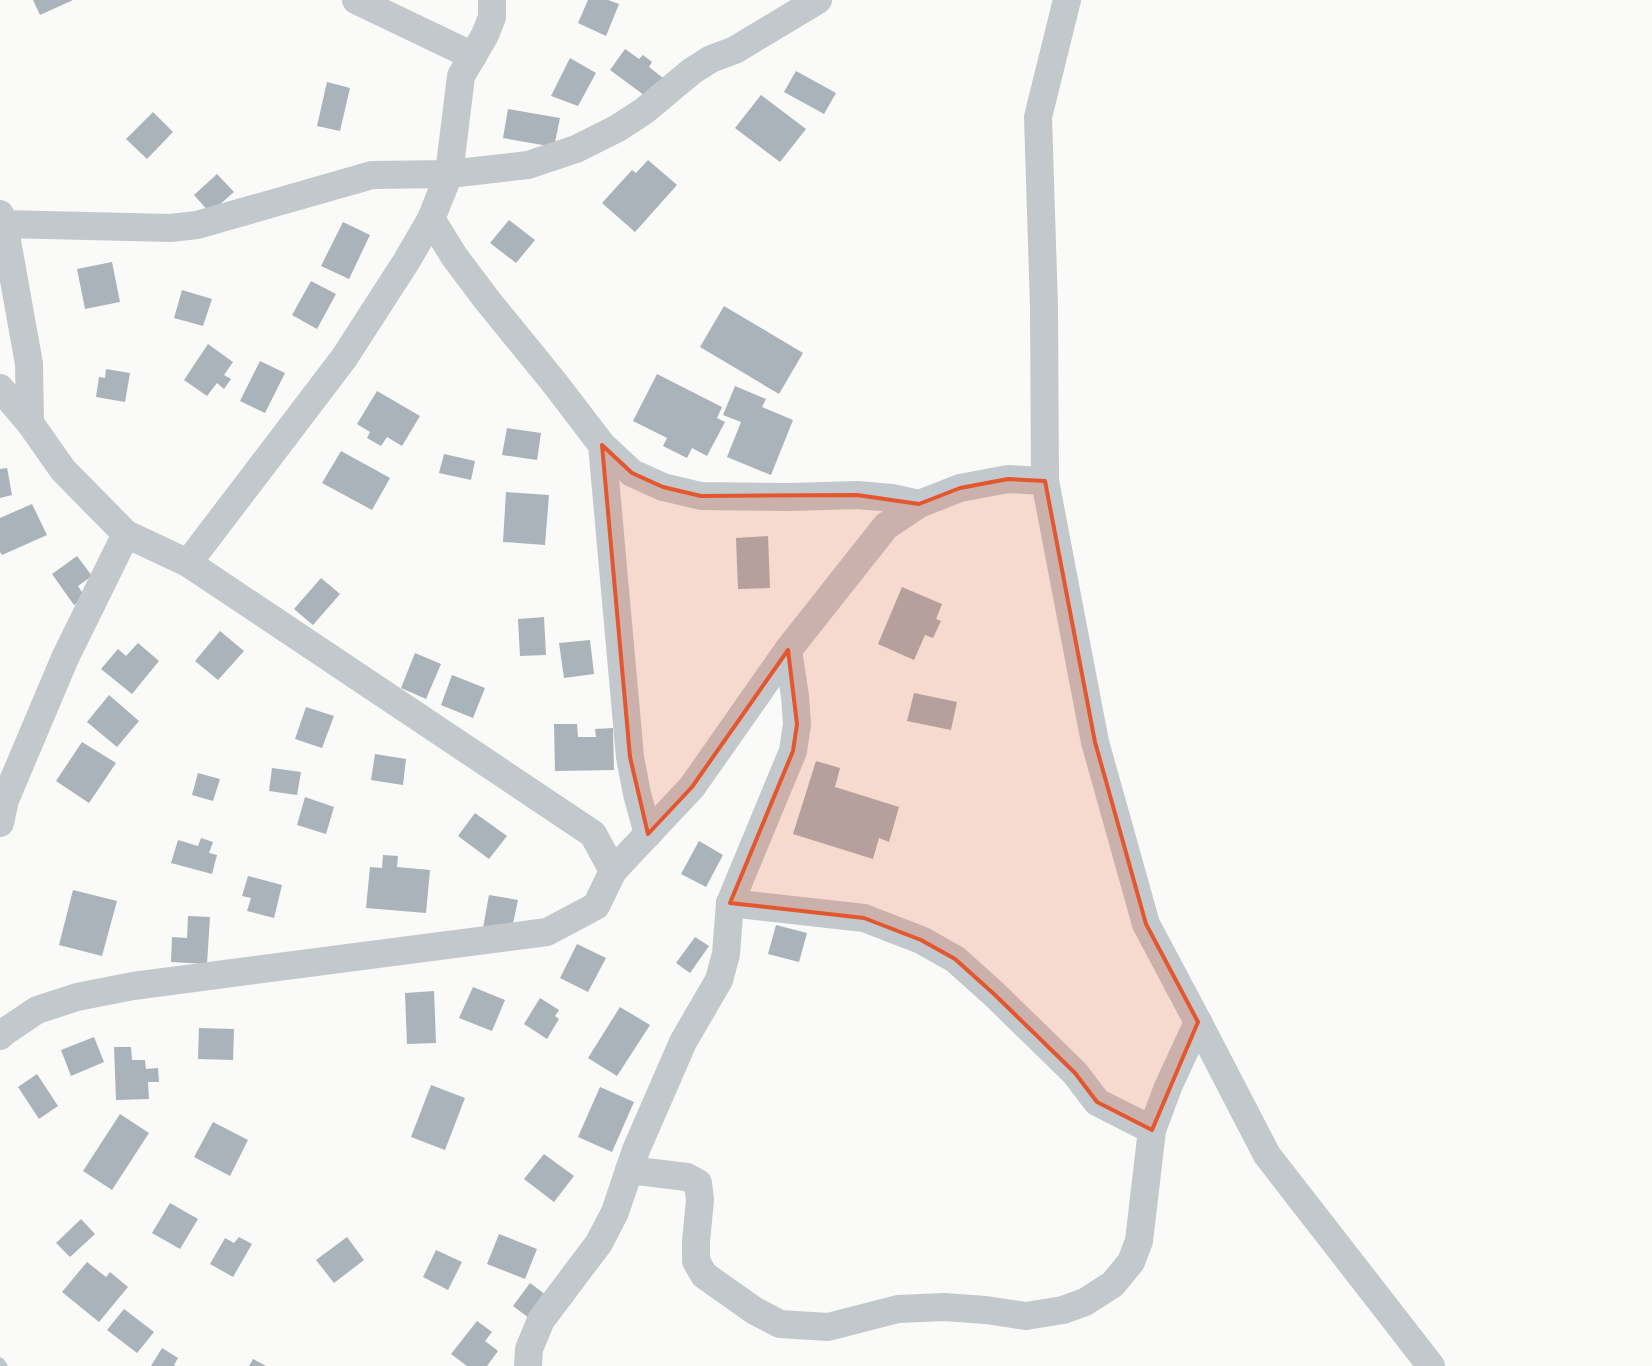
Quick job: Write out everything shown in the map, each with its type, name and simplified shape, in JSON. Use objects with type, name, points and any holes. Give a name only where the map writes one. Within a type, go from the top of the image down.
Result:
[{"type":"street","points":[[356,0],[472,56]]},
{"type":"street","points":[[188,563],[344,358],[406,262],[431,219],[448,174],[461,76],[492,17],[492,0]]},
{"type":"street","points":[[30,423],[29,364],[2,219],[170,228],[197,225],[372,175],[448,174],[528,165],[576,149],[618,128],[644,112],[692,71],[711,60],[735,50],[818,0]]},
{"type":"street","points":[[1067,0],[1038,117],[1044,307],[1045,481],[1095,742],[1146,924],[1266,1155],[1431,1366]]},
{"type":"street","points":[[431,219],[454,256],[487,300],[602,445],[632,473],[663,487],[700,496],[791,497],[856,495],[892,498],[919,504]]},
{"type":"street","points":[[0,388],[30,423],[63,470],[126,534],[188,563],[593,834],[613,871]]},
{"type":"street","points":[[602,445],[630,757],[637,794],[648,834]]},
{"type":"street","points":[[1,1032],[37,1010],[77,997],[133,986],[547,932],[596,906],[613,871],[692,787],[788,650],[886,526],[919,504],[960,488],[1008,479],[1045,481]]},
{"type":"street","points":[[0,823],[5,800],[65,658],[126,534]]},
{"type":"street","points":[[528,1366],[530,1349],[541,1320],[599,1243],[615,1212],[629,1170],[683,1042],[719,980],[726,954],[730,903],[793,751],[797,724],[788,650]]},
{"type":"street","points":[[730,903],[864,918],[921,940],[938,949],[955,959],[994,994],[1075,1073],[1097,1102],[1152,1130]]},
{"type":"street","points":[[629,1170],[687,1177],[698,1183],[700,1200],[696,1261],[704,1276],[755,1311],[780,1324],[828,1327],[898,1309],[944,1307],[986,1310],[1026,1316],[1063,1310],[1085,1302],[1112,1284],[1131,1262],[1139,1241],[1152,1130],[1168,1087],[1198,1022]]},
{"type":"highlighted area","points":[[602,445],[632,473],[663,487],[701,496],[857,495],[919,504],[960,488],[1008,479],[1045,481],[1095,742],[1146,924],[1198,1022],[1152,1130],[1097,1102],[1075,1073],[994,994],[955,959],[921,940],[864,918],[730,903],[793,751],[797,724],[788,650],[692,787],[648,834],[630,757]]},
{"type":"building","points":[[33,0],[73,0],[40,15]]},
{"type":"building","points":[[588,0],[608,0],[619,4],[606,36],[578,23]]},
{"type":"building","points":[[625,49],[639,59],[643,55],[652,62],[649,67],[663,78],[648,98],[610,70]]},
{"type":"building","points":[[570,58],[596,73],[578,106],[551,96]]},
{"type":"building","points":[[796,71],[836,93],[824,114],[784,92]]},
{"type":"building","points":[[327,82],[350,88],[340,131],[317,126]]},
{"type":"building","points":[[761,95],[806,129],[780,162],[735,128]]},
{"type":"building","points":[[508,109],[560,118],[554,147],[503,138]]},
{"type":"building","points":[[153,112],[173,132],[147,159],[126,139]]},
{"type":"building","points":[[648,160],[677,185],[635,232],[602,203],[632,170],[636,173]]},
{"type":"building","points":[[217,174],[234,192],[210,213],[194,195]]},
{"type":"building","points":[[509,220],[535,240],[516,263],[490,243]]},
{"type":"building","points":[[343,222],[370,235],[349,279],[321,266]]},
{"type":"building","points":[[112,262],[120,302],[85,309],[77,269]]},
{"type":"building","points":[[311,281],[336,294],[317,329],[292,315]]},
{"type":"building","points":[[182,290],[212,299],[203,326],[174,318]]},
{"type":"building","points":[[724,306],[803,353],[779,394],[700,347]]},
{"type":"building","points":[[208,344],[233,362],[224,375],[231,379],[224,389],[217,383],[207,396],[184,380]]},
{"type":"building","points":[[260,361],[285,373],[265,413],[240,401]]},
{"type":"building","points":[[106,369],[130,373],[125,402],[96,397],[99,377],[105,378]]},
{"type":"building","points":[[657,374],[722,407],[717,418],[725,422],[707,456],[692,448],[687,458],[663,446],[667,438],[633,421]]},
{"type":"building","points":[[735,386],[766,399],[762,407],[793,420],[771,475],[727,457],[741,422],[723,415]]},
{"type":"building","points":[[377,391],[420,416],[402,446],[387,437],[381,446],[367,438],[370,432],[357,424]]},
{"type":"building","points":[[507,428],[541,433],[537,460],[502,455]]},
{"type":"building","points":[[341,451],[390,478],[372,510],[322,483]]},
{"type":"building","points":[[444,454],[475,461],[471,480],[439,473]]},
{"type":"building","points":[[7,468],[12,495],[0,498],[0,469]]},
{"type":"building","points":[[506,492],[549,495],[545,545],[503,542]]},
{"type":"building","points":[[32,504],[47,535],[2,555],[0,552],[0,518]]},
{"type":"building","points":[[768,536],[770,588],[738,589],[736,538]]},
{"type":"building","points":[[77,556],[92,576],[78,586],[85,597],[74,605],[52,574]]},
{"type":"building","points":[[321,578],[340,594],[313,625],[294,609]]},
{"type":"building","points":[[902,587],[942,604],[936,619],[941,621],[933,638],[925,635],[914,660],[878,644]]},
{"type":"building","points":[[544,617],[546,655],[520,656],[518,619]]},
{"type":"building","points":[[220,631],[244,651],[218,680],[195,661]]},
{"type":"building","points":[[590,640],[594,674],[564,678],[559,643]]},
{"type":"building","points":[[138,643],[159,661],[132,694],[101,669],[118,649],[126,656]]},
{"type":"building","points":[[415,653],[441,664],[426,699],[401,688]]},
{"type":"building","points":[[452,675],[485,688],[473,718],[441,705]]},
{"type":"building","points":[[914,693],[957,702],[951,730],[907,721]]},
{"type":"building","points":[[109,695],[139,721],[117,747],[87,722]]},
{"type":"building","points":[[306,707],[334,716],[322,748],[295,739]]},
{"type":"building","points":[[554,724],[577,724],[578,737],[596,737],[595,729],[613,728],[614,770],[555,771]]},
{"type":"building","points":[[82,742],[116,763],[89,803],[56,781]]},
{"type":"building","points":[[375,754],[406,759],[403,785],[371,780]]},
{"type":"building","points":[[816,761],[840,768],[835,787],[899,807],[889,842],[879,838],[873,859],[793,834]]},
{"type":"building","points":[[272,768],[301,772],[297,795],[269,791]]},
{"type":"building","points":[[198,773],[220,779],[213,801],[192,795]]},
{"type":"building","points":[[305,797],[334,807],[326,834],[297,825]]},
{"type":"building","points":[[475,813],[507,836],[489,859],[458,836]]},
{"type":"building","points":[[201,838],[213,842],[209,853],[217,855],[212,874],[171,863],[178,840],[198,846]]},
{"type":"building","points":[[699,841],[723,855],[706,887],[681,874]]},
{"type":"building","points":[[383,855],[398,856],[397,867],[430,870],[426,913],[366,908],[370,867],[382,868]]},
{"type":"building","points":[[248,876],[282,885],[274,918],[247,911],[251,898],[242,896]]},
{"type":"building","points":[[73,890],[117,901],[102,956],[59,945]]},
{"type":"building","points":[[489,895],[518,900],[511,933],[483,928]]},
{"type":"building","points":[[188,916],[210,917],[207,964],[171,962],[172,937],[187,938]]},
{"type":"building","points":[[776,925],[807,933],[799,962],[768,954]]},
{"type":"building","points":[[695,937],[709,946],[690,973],[676,963]]},
{"type":"building","points":[[577,944],[606,958],[588,992],[560,978]]},
{"type":"building","points":[[473,987],[505,1000],[492,1031],[459,1018]]},
{"type":"building","points":[[434,991],[436,1043],[407,1044],[405,993]]},
{"type":"building","points":[[540,998],[559,1010],[555,1016],[559,1019],[547,1039],[524,1024]]},
{"type":"building","points":[[620,1007],[650,1025],[617,1076],[588,1058]]},
{"type":"building","points":[[199,1028],[234,1029],[233,1060],[198,1059]]},
{"type":"building","points":[[94,1037],[104,1062],[71,1076],[61,1050]]},
{"type":"building","points":[[114,1047],[131,1047],[132,1060],[145,1060],[146,1069],[158,1068],[159,1082],[148,1082],[149,1099],[116,1100]]},
{"type":"building","points":[[37,1074],[58,1106],[39,1119],[18,1087]]},
{"type":"building","points":[[431,1085],[465,1098],[445,1150],[411,1137]]},
{"type":"building","points":[[600,1087],[634,1102],[612,1152],[578,1137]]},
{"type":"building","points":[[120,1114],[149,1133],[112,1190],[83,1171]]},
{"type":"building","points":[[213,1122],[248,1140],[230,1176],[194,1157]]},
{"type":"building","points":[[544,1154],[574,1176],[554,1202],[524,1179]]},
{"type":"building","points":[[170,1203],[198,1219],[180,1249],[152,1233]]},
{"type":"building","points":[[81,1219],[95,1234],[70,1257],[56,1243]]},
{"type":"building","points":[[499,1234],[537,1249],[525,1279],[487,1264]]},
{"type":"building","points":[[239,1237],[252,1244],[233,1277],[210,1264],[225,1238],[234,1243]]},
{"type":"building","points":[[347,1237],[364,1260],[334,1283],[316,1260]]},
{"type":"building","points":[[436,1250],[462,1262],[448,1290],[423,1277]]},
{"type":"building","points":[[87,1262],[106,1277],[110,1272],[128,1287],[99,1322],[62,1292]]},
{"type":"building","points":[[530,1283],[550,1298],[533,1321],[513,1306]]},
{"type":"building","points":[[124,1309],[154,1332],[137,1353],[107,1330]]},
{"type":"building","points":[[477,1321],[492,1332],[485,1341],[498,1351],[487,1366],[467,1366],[451,1354]]},
{"type":"building","points":[[162,1348],[178,1358],[174,1365],[176,1366],[151,1366]]},
{"type":"building","points":[[253,1359],[266,1366],[249,1366]]},
{"type":"waterway","points":[[0,1362],[3,1366]]}]
